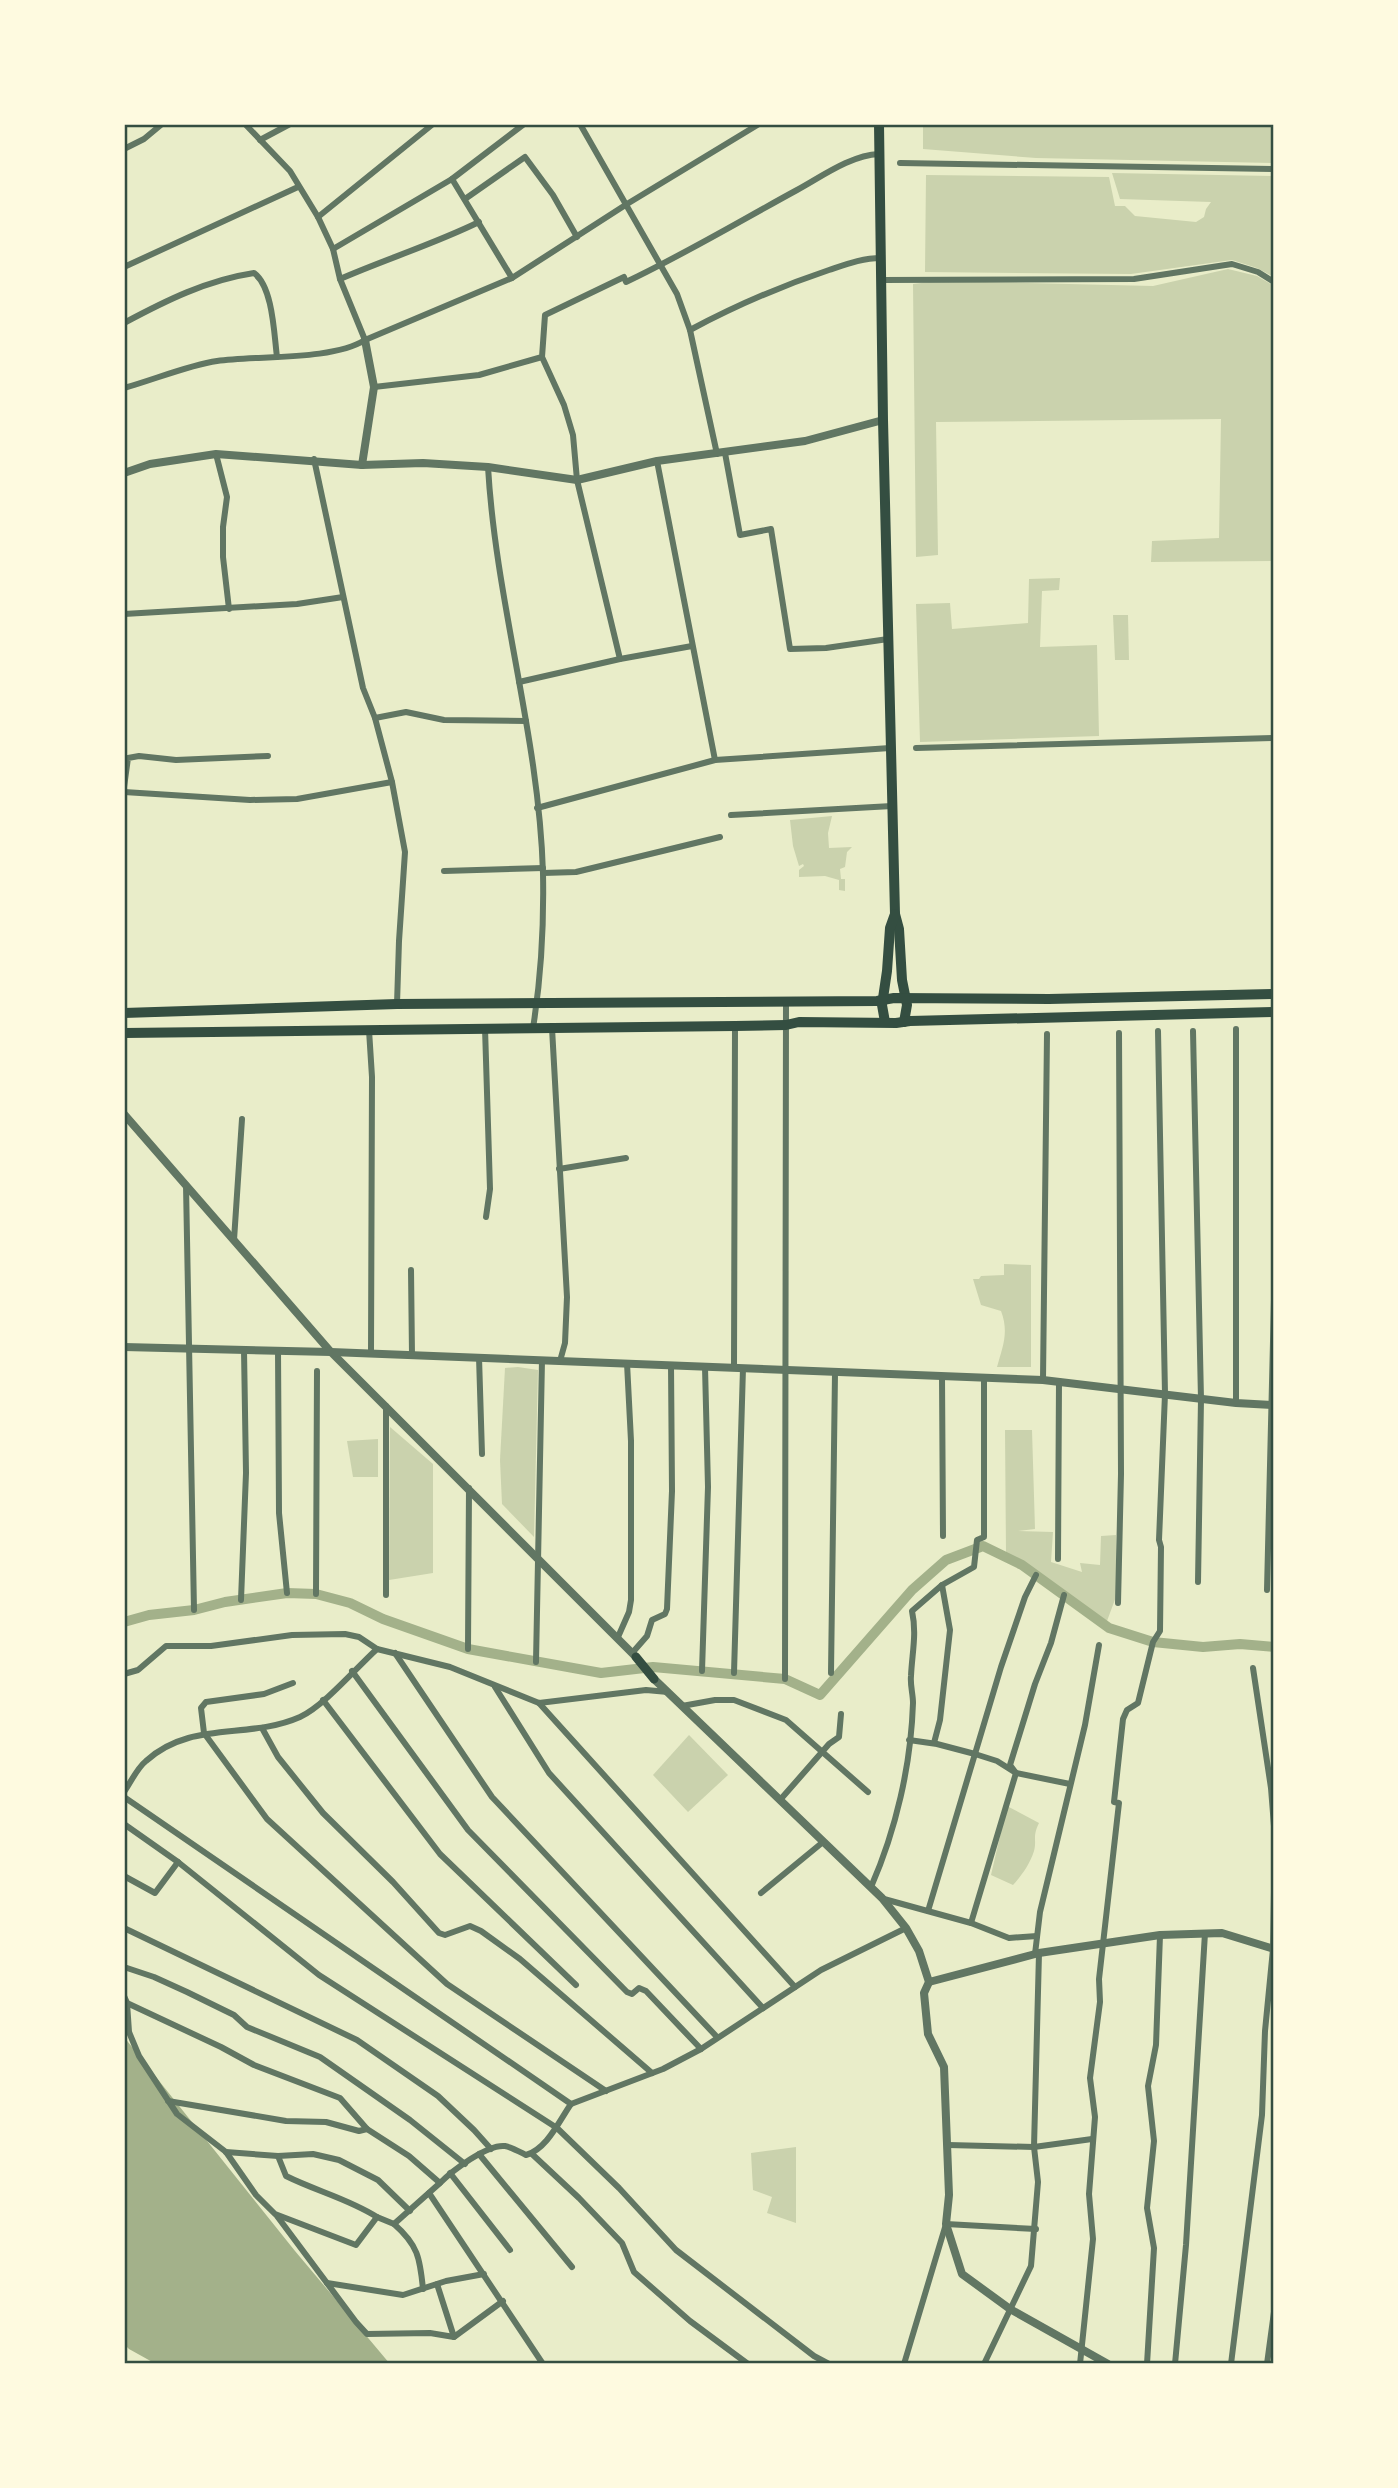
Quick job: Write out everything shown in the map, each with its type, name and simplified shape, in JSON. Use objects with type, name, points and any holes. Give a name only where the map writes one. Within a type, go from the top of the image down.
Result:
[{"type":"highway","points":[[879,124],[890,748],[895,914],[899,929],[907,1014],[904,1022]]},
{"type":"highway","points":[[885,1022],[883,1000],[890,928],[895,914]]},
{"type":"highway","points":[[124,1013],[397,1004],[537,1005],[1274,994]]},
{"type":"highway","points":[[124,1033],[735,1026],[786,1025],[799,1022],[904,1022],[1274,1012]]},
{"type":"main road","points":[[634,1654],[654,1679]]},
{"type":"street","points":[[124,149],[144,139],[162,124]]},
{"type":"street","points":[[245,124],[290,171],[318,216],[333,249],[340,279],[365,340],[374,387],[362,465]]},
{"type":"street","points":[[260,140],[290,124]]},
{"type":"street","points":[[318,216],[433,124]]},
{"type":"street","points":[[333,249],[452,179],[524,124]]},
{"type":"street","points":[[580,124],[677,294],[690,330],[740,535],[771,529],[790,649],[826,648],[888,639]]},
{"type":"street","points":[[124,388],[215,361],[277,357],[354,347],[512,278],[759,124]]},
{"type":"street","points":[[620,659],[577,480],[573,435],[564,405],[542,357],[545,315],[624,277],[626,282],[840,167],[870,154],[879,154]]},
{"type":"street","points":[[465,199],[525,157],[553,195],[576,237]]},
{"type":"street","points":[[900,163],[1274,169]]},
{"type":"street","points":[[452,179],[512,278]]},
{"type":"street","points":[[124,267],[298,187]]},
{"type":"street","points":[[340,279],[438,242],[479,222]]},
{"type":"street","points":[[690,330],[735,307],[799,280],[867,258],[881,258]]},
{"type":"street","points":[[882,280],[1134,279],[1232,264],[1258,272],[1274,282]]},
{"type":"street","points":[[124,323],[214,281],[254,273],[261,279],[266,290],[277,357]]},
{"type":"street","points":[[374,387],[480,375],[542,357]]},
{"type":"street","points":[[124,473],[150,464],[216,454],[314,459],[362,465],[423,463],[488,467],[577,480],[657,461],[804,441],[883,420]]},
{"type":"street","points":[[216,454],[227,497],[223,557],[229,609]]},
{"type":"street","points":[[314,459],[363,688],[375,718],[392,782],[405,852],[398,941],[397,1004]]},
{"type":"street","points":[[657,461],[715,760]]},
{"type":"street","points":[[488,467],[490,507],[526,722],[543,871],[537,1005],[533,1027]]},
{"type":"street","points":[[124,614],[297,604],[343,597]]},
{"type":"street","points":[[519,682],[692,646]]},
{"type":"street","points":[[375,718],[406,712],[444,720],[526,722]]},
{"type":"street","points":[[916,748],[1274,738]]},
{"type":"street","points":[[537,808],[715,760],[890,748]]},
{"type":"street","points":[[124,786],[128,758],[139,756],[176,760],[268,756]]},
{"type":"street","points":[[124,792],[250,800],[297,799],[392,782]]},
{"type":"street","points":[[731,815],[892,806]]},
{"type":"street","points":[[444,871],[576,872],[720,837]]},
{"type":"street","points":[[785,1679],[786,1002]]},
{"type":"street","points":[[734,1673],[739,1368],[735,1026]]},
{"type":"street","points":[[552,1027],[567,1297],[565,1343],[560,1361]]},
{"type":"street","points":[[485,1028],[490,1189],[486,1217]]},
{"type":"street","points":[[1236,1029],[1236,1403]]},
{"type":"street","points":[[369,1030],[372,1077],[371,1353]]},
{"type":"street","points":[[1080,2364],[1093,2239],[1089,2194],[1095,2117],[1090,2078],[1100,2002],[1102,1943],[1119,1803],[1114,1802],[1124,1719],[1127,1710],[1138,1703],[1153,1642],[1160,1631],[1159,1540],[1165,1394],[1158,1031]]},
{"type":"street","points":[[1194,1031],[1201,1399],[1198,1582]]},
{"type":"street","points":[[1118,1603],[1121,1389],[1119,1033]]},
{"type":"street","points":[[1043,1380],[1047,1034]]},
{"type":"street","points":[[124,1114],[331,1352],[634,1654],[647,1636],[652,1620],[665,1614],[667,1609],[672,1491],[671,1365]]},
{"type":"street","points":[[234,1240],[242,1119]]},
{"type":"street","points":[[559,1169],[626,1158]]},
{"type":"street","points":[[186,1185],[194,1610]]},
{"type":"street","points":[[411,1270],[412,1355]]},
{"type":"street","points":[[1267,1590],[1274,1300]]},
{"type":"street","points":[[124,1347],[371,1353],[1043,1380],[1272,1405]]},
{"type":"street","points":[[241,1600],[246,1473],[244,1350]]},
{"type":"street","points":[[278,1350],[279,1513],[287,1593]]},
{"type":"street","points":[[479,1357],[482,1454]]},
{"type":"street","points":[[537,1662],[542,1360]]},
{"type":"street","points":[[618,1637],[631,1600],[631,1441],[627,1363]]},
{"type":"street","points":[[702,1671],[708,1487],[705,1367]]},
{"type":"street","points":[[317,1371],[317,1594]]},
{"type":"street","points":[[831,1673],[835,1373]]},
{"type":"street","points":[[942,1376],[943,1536]]},
{"type":"street","points":[[871,1887],[887,1851],[906,1766],[914,1701],[910,1680],[916,1629],[912,1611],[942,1585],[974,1567],[977,1540],[984,1537],[984,1378]]},
{"type":"street","points":[[1058,1559],[1059,1381]]},
{"type":"street","points":[[386,1406],[386,1595]]},
{"type":"street","points":[[468,1649],[469,1488]]},
{"type":"street","points":[[928,1911],[1001,1667],[1025,1597],[1036,1575]]},
{"type":"street","points":[[934,1743],[940,1720],[950,1630],[942,1585]]},
{"type":"street","points":[[1016,1773],[1010,1765],[1035,1684],[1051,1643],[1064,1595]]},
{"type":"street","points":[[124,1674],[138,1670],[166,1646],[211,1646],[292,1635],[345,1634],[359,1637],[377,1649],[450,1667],[539,1703],[795,1987]]},
{"type":"street","points":[[984,2364],[1031,2266],[1038,2182],[1034,2147],[1037,1936],[1085,1725],[1098,1645]]},
{"type":"street","points":[[124,1792],[145,1761],[181,1738],[204,1733],[262,1728],[301,1716],[323,1700],[377,1649]]},
{"type":"street","points":[[395,1653],[492,1797],[717,2037]]},
{"type":"street","points":[[1253,1668],[1274,1826]]},
{"type":"street","points":[[352,1671],[468,1830],[627,1992],[632,1994],[639,1988],[646,1991],[701,2049]]},
{"type":"street","points":[[654,1679],[882,1898],[906,1928],[919,1951],[929,1983],[925,1993],[928,2034],[944,2067],[949,2195],[946,2224],[904,2364]]},
{"type":"street","points":[[293,1683],[264,1694],[206,1702],[201,1713],[204,1733],[267,1819],[447,1984],[606,2091]]},
{"type":"street","points":[[494,1686],[549,1773],[763,2008]]},
{"type":"street","points":[[539,1703],[646,1690],[668,1692]]},
{"type":"street","points":[[323,1700],[439,1854],[576,1985]]},
{"type":"street","points":[[682,1706],[715,1700],[734,1700],[786,1720],[868,1792]]},
{"type":"street","points":[[780,1800],[823,1751],[839,1737],[841,1714]]},
{"type":"street","points":[[262,1728],[278,1757],[323,1813],[393,1882],[439,1933],[445,1935],[470,1926],[481,1931],[520,1959],[652,2073]]},
{"type":"street","points":[[909,1740],[934,1743],[975,1754],[997,1761],[1016,1773],[1070,1784]]},
{"type":"street","points":[[971,1923],[1016,1773]]},
{"type":"street","points":[[124,1797],[571,2104]]},
{"type":"street","points":[[124,1824],[178,1862],[319,1975],[557,2129],[619,2188],[676,2250],[814,2356],[829,2364]]},
{"type":"street","points":[[761,1893],[823,1842]]},
{"type":"street","points":[[124,1877],[155,1893],[178,1862]]},
{"type":"street","points":[[1231,2364],[1262,2115],[1274,1892]]},
{"type":"street","points":[[882,1898],[971,1923],[1009,1938],[1037,1936]]},
{"type":"street","points":[[124,1928],[357,2040],[438,2096],[491,2149]]},
{"type":"street","points":[[394,2224],[450,2173],[479,2154],[504,2146],[526,2155],[532,2154],[557,2129],[571,2104],[652,2073],[701,2049],[821,1970],[906,1928]]},
{"type":"street","points":[[1174,2364],[1186,2245],[1205,1933]]},
{"type":"street","points":[[929,1983],[1037,1954],[1160,1936],[1222,1933],[1273,1949]]},
{"type":"street","points":[[1147,2364],[1154,2248],[1147,2208],[1154,2141],[1148,2086],[1156,2045],[1160,1936]]},
{"type":"street","points":[[124,1967],[187,1992],[234,2015],[247,2027],[320,2057],[410,2120],[465,2164]]},
{"type":"street","points":[[126,2000],[129,2032],[139,2056],[177,2114],[226,2152],[256,2195],[275,2214],[367,2334],[430,2333],[454,2337],[503,2301]]},
{"type":"street","points":[[126,2000],[254,2065],[340,2098],[367,2129],[409,2156],[440,2183]]},
{"type":"street","points":[[168,2101],[286,2121],[326,2122],[359,2131],[367,2129]]},
{"type":"street","points":[[948,2145],[1034,2147],[1092,2140]]},
{"type":"street","points":[[226,2152],[278,2156],[313,2154],[339,2160],[378,2180],[410,2211]]},
{"type":"street","points":[[479,2154],[572,2267]]},
{"type":"street","points":[[532,2154],[622,2243],[634,2272],[744,2363]]},
{"type":"street","points":[[278,2156],[286,2176],[314,2190],[357,2205],[394,2224],[408,2236],[420,2258],[423,2289]]},
{"type":"street","points":[[450,2173],[510,2250]]},
{"type":"street","points":[[429,2193],[543,2364]]},
{"type":"street","points":[[275,2214],[356,2245],[377,2217]]},
{"type":"street","points":[[946,2224],[1035,2229]]},
{"type":"street","points":[[946,2224],[961,2274],[1010,2309],[1108,2364]]},
{"type":"street","points":[[327,2283],[403,2295],[436,2284],[484,2274]]},
{"type":"street","points":[[436,2284],[454,2337]]},
{"type":"street","points":[[1267,2364],[1274,2312]]},
{"type":"shaded area","points":[[923,124],[1274,124],[1274,163],[1036,158],[923,149]]},
{"type":"shaded area","points":[[1112,173],[1274,176],[1274,277],[1232,260],[1131,274],[925,272],[926,175],[1109,177],[1115,206],[1125,206],[1135,216],[1196,222],[1204,217],[1211,202],[1120,199]]},
{"type":"shaded area","points":[[1228,269],[1257,276],[1274,286],[1274,561],[1151,562],[1152,541],[1219,538],[1221,419],[936,422],[938,555],[916,557],[913,284],[938,281],[1153,286]]},
{"type":"shaded area","points":[[1060,578],[1059,590],[1042,591],[1040,647],[1097,645],[1099,736],[920,742],[916,604],[950,603],[952,629],[1028,623],[1029,579]]},
{"type":"shaded area","points":[[1113,615],[1128,615],[1129,660],[1115,660]]},
{"type":"shaded area","points":[[832,816],[828,833],[829,848],[852,847],[847,852],[845,867],[840,869],[841,879],[845,879],[845,891],[839,890],[839,880],[825,876],[799,877],[799,870],[804,866],[799,866],[793,846],[790,820]]},
{"type":"shaded area","points":[[1004,1264],[1031,1265],[1031,1367],[997,1367],[1005,1326],[1001,1311],[981,1305],[973,1279],[1004,1275]]},
{"type":"shaded area","points":[[505,1368],[538,1370],[534,1537],[502,1504],[500,1460]]},
{"type":"shaded area","points":[[390,1427],[433,1464],[433,1573],[389,1580]]},
{"type":"shaded area","points":[[1005,1430],[1032,1430],[1035,1529],[1018,1531],[1053,1532],[1051,1562],[1082,1572],[1080,1563],[1100,1565],[1101,1536],[1116,1535],[1117,1594],[1107,1621],[1006,1553]]},
{"type":"shaded area","points":[[378,1439],[378,1477],[353,1477],[347,1441]]},
{"type":"shaded area","points":[[689,1735],[728,1775],[688,1812],[653,1775]]},
{"type":"shaded area","points":[[1007,1806],[1039,1823],[1032,1856],[1013,1885],[991,1875]]},
{"type":"shaded area","points":[[124,2037],[295,2251],[390,2364],[156,2364],[124,2344]]},
{"type":"shaded area","points":[[796,2147],[796,2223],[767,2213],[772,2197],[753,2190],[751,2153]]},
{"type":"waterway","points":[[124,1622],[225,1602],[287,1593],[316,1594],[350,1603],[383,1619],[468,1649],[601,1673],[653,1667],[785,1679],[820,1695],[912,1590],[946,1560],[983,1546],[1022,1565],[1109,1628],[1153,1642],[1203,1647],[1240,1644],[1274,1647]]}]
